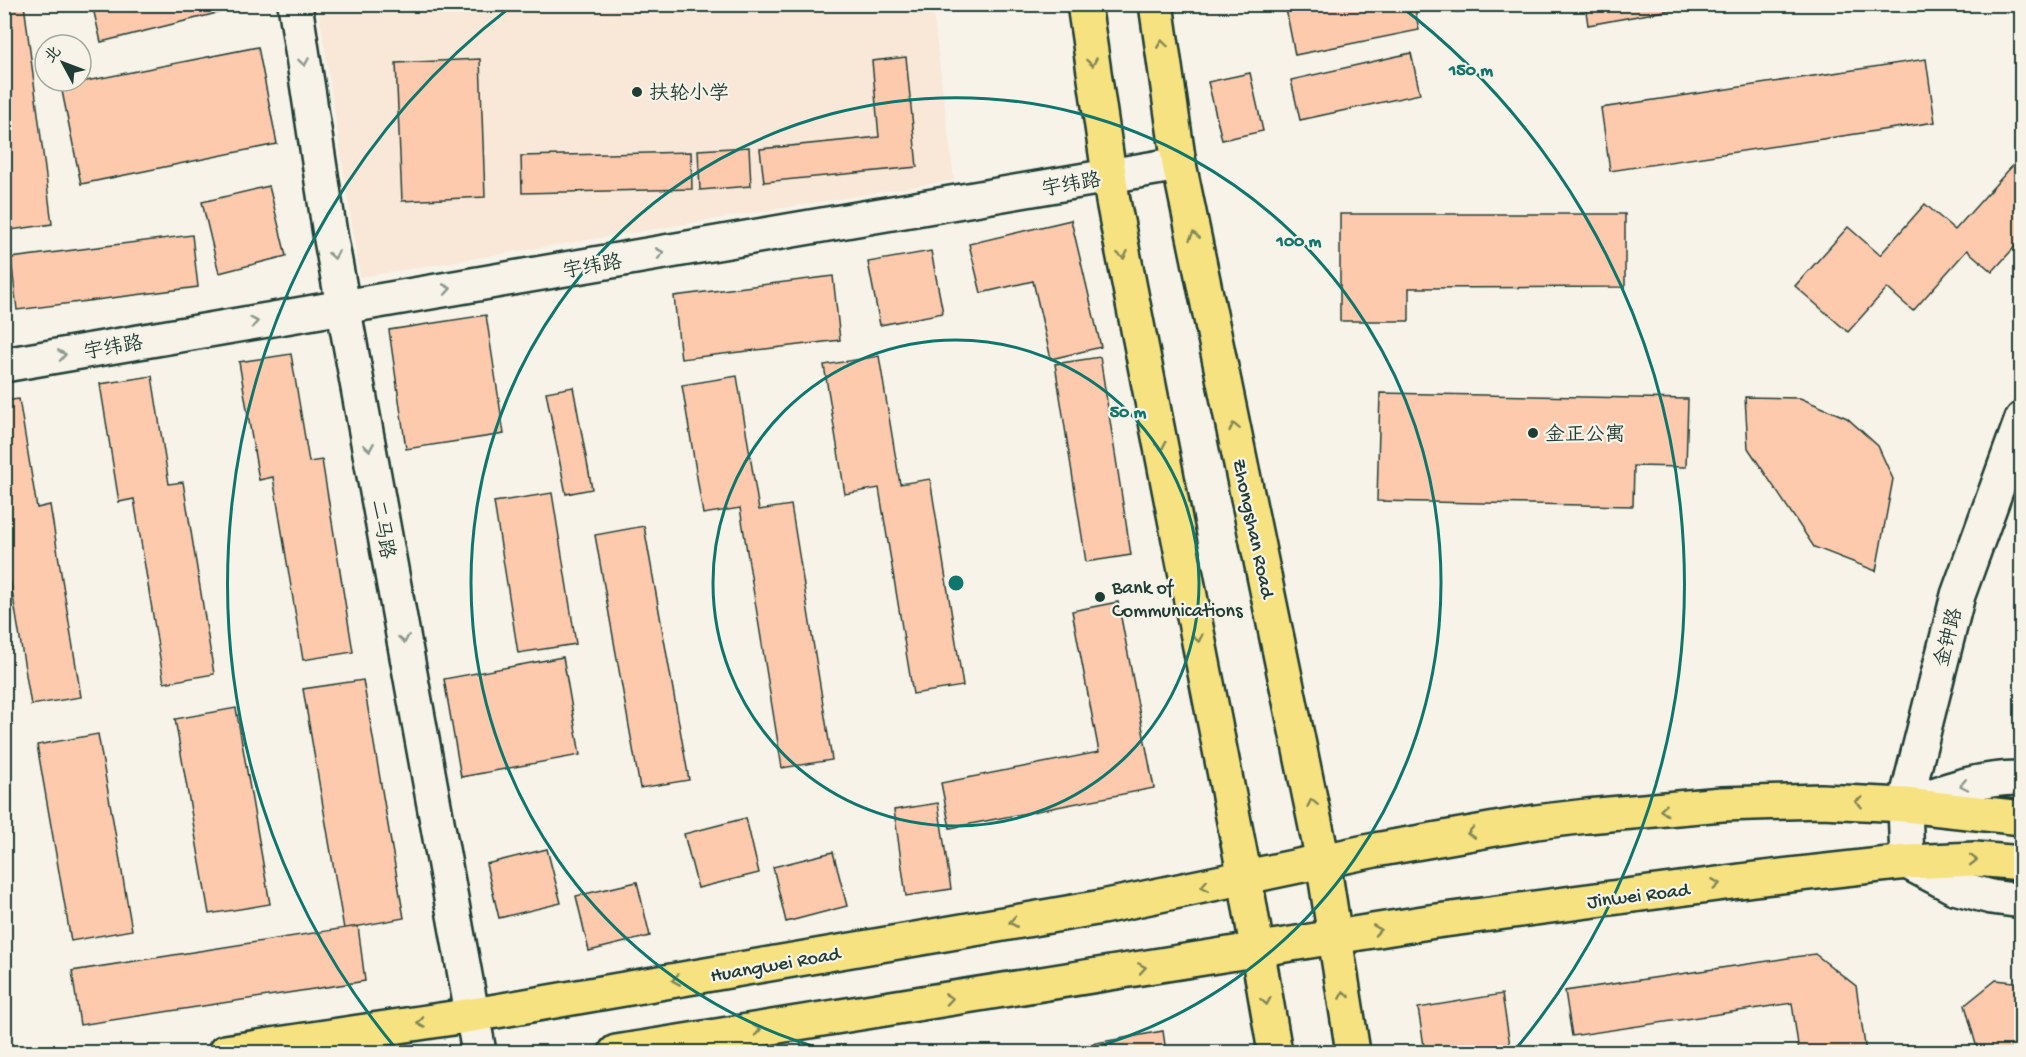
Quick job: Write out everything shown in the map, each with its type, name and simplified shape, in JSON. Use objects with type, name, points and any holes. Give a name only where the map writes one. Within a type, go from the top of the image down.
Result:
[{"type":"main road","points":[[1084,4],[1117,224],[1245,878],[1275,1053]]},
{"type":"main road","name":"Zhongshan Road","points":[[1156,4],[1179,164],[1323,861],[1353,1053]]},
{"type":"main road","points":[[1323,861],[1468,834],[1587,816],[1722,804],[1810,801],[1905,805],[2022,818]]},
{"type":"main road","name":"Jinwei Road","points":[[1257,949],[1429,922],[1685,888],[1907,862],[1975,859],[2022,863]]},
{"type":"main road","name":"Huangwei Road","points":[[225,1053],[473,1015],[1091,909],[1323,861]]},
{"type":"main road","points":[[616,1053],[1257,949]]},
{"type":"street","name":"二马路","points":[[295,4],[330,234],[479,1053]]},
{"type":"street","name":"宇纬路","points":[[4,365],[1179,164]]},
{"type":"street","name":"金钟路","points":[[1907,862],[1905,805],[1958,595],[2022,419]]},
{"type":"street","points":[[1905,805],[1956,786],[2000,778],[2022,778]]},
{"type":"street","points":[[1907,862],[1954,887],[2022,902]]},
{"type":"shaded area","name":"扶轮小学","points":[[318,5],[932,5],[954,180],[360,277]]},
{"type":"building","points":[[4,4],[24,4],[33,75],[33,93],[35,93],[52,224],[4,231]]},
{"type":"building","points":[[92,4],[253,4],[101,42]]},
{"type":"building","points":[[1285,4],[1414,4],[1419,30],[1295,55]]},
{"type":"building","points":[[1455,4],[1500,4],[1457,12]]},
{"type":"building","points":[[1585,4],[1703,4],[1588,25]]},
{"type":"building","points":[[258,47],[277,144],[81,184],[62,93],[93,93],[93,80]]},
{"type":"building","points":[[1411,53],[1420,94],[1300,120],[1291,80]]},
{"type":"building","points":[[906,57],[917,167],[764,182],[760,149],[879,137],[872,61]]},
{"type":"building","points":[[480,59],[485,197],[402,201],[396,63]]},
{"type":"building","points":[[1926,59],[1935,122],[1610,171],[1601,108]]},
{"type":"building","points":[[1250,73],[1263,131],[1222,140],[1208,82]]},
{"type":"building","points":[[749,147],[751,186],[700,190],[698,150]]},
{"type":"building","points":[[691,152],[692,189],[522,193],[521,156]]},
{"type":"building","points":[[2022,155],[2022,239],[1992,272],[1967,250],[1913,311],[1887,288],[1848,332],[1795,286],[1848,227],[1880,255],[1925,204],[1955,230]]},
{"type":"building","points":[[269,186],[286,256],[219,273],[202,202]]},
{"type":"building","points":[[1340,214],[1625,214],[1625,287],[1409,288],[1409,321],[1340,321]]},
{"type":"building","points":[[1071,220],[1101,347],[1051,359],[1033,281],[981,293],[969,244]]},
{"type":"building","points":[[192,235],[198,287],[17,310],[11,258]]},
{"type":"building","points":[[931,251],[943,313],[880,325],[868,262]]},
{"type":"building","points":[[833,276],[840,340],[681,359],[674,296]]},
{"type":"building","points":[[486,315],[504,434],[406,449],[389,330]]},
{"type":"building","points":[[291,354],[309,462],[322,460],[353,652],[303,660],[273,477],[259,480],[239,362]]},
{"type":"building","points":[[879,356],[900,484],[930,479],[963,686],[913,694],[879,488],[845,494],[824,365]]},
{"type":"building","points":[[1100,357],[1131,555],[1086,562],[1055,364]]},
{"type":"building","points":[[152,376],[169,484],[183,482],[214,674],[164,683],[134,499],[119,502],[100,384]]},
{"type":"building","points":[[737,376],[759,510],[791,505],[832,760],[782,768],[740,508],[703,514],[682,385]]},
{"type":"building","points":[[573,387],[592,489],[566,494],[546,392]]},
{"type":"building","name":"金正公寓","points":[[1380,393],[1688,399],[1686,467],[1634,466],[1633,506],[1377,501]]},
{"type":"building","points":[[1745,397],[1800,398],[1847,418],[1878,446],[1893,479],[1876,571],[1814,547],[1748,448]]},
{"type":"building","points":[[19,399],[37,508],[50,505],[81,697],[31,705],[4,542],[4,401]]},
{"type":"building","points":[[552,493],[576,644],[518,653],[494,502]]},
{"type":"building","points":[[644,526],[689,780],[640,788],[595,535]]},
{"type":"building","points":[[1118,602],[1154,788],[950,828],[941,783],[1099,752],[1072,611]]},
{"type":"building","points":[[563,657],[580,755],[461,777],[444,679]]},
{"type":"building","points":[[363,680],[404,918],[344,929],[303,689]]},
{"type":"building","points":[[236,708],[270,904],[209,914],[175,719]]},
{"type":"building","points":[[98,734],[132,930],[71,941],[37,745]]},
{"type":"building","points":[[938,803],[951,889],[906,896],[894,810]]},
{"type":"building","points":[[746,818],[759,873],[698,888],[684,834]]},
{"type":"building","points":[[547,849],[561,903],[499,918],[486,864]]},
{"type":"building","points":[[833,852],[847,906],[786,922],[773,867]]},
{"type":"building","points":[[637,882],[650,936],[589,951],[576,896]]},
{"type":"building","points":[[358,926],[365,981],[80,1025],[72,971]]},
{"type":"building","points":[[1815,954],[1856,986],[1866,1052],[1799,1052],[1792,1003],[1572,1036],[1565,991]]},
{"type":"building","points":[[1996,980],[2022,983],[2022,1052],[1978,1052],[1965,1005]]},
{"type":"building","points":[[1502,994],[1511,1052],[1425,1052],[1418,1008]]},
{"type":"building","points":[[1163,1031],[1166,1052],[1047,1052]]},
{"type":"place","name":"扶轮小学","points":[[637,92]]},
{"type":"place","name":"金正公寓","points":[[1533,433]]},
{"type":"place","name":"Bank of Communications","points":[[1100,597]]}]
